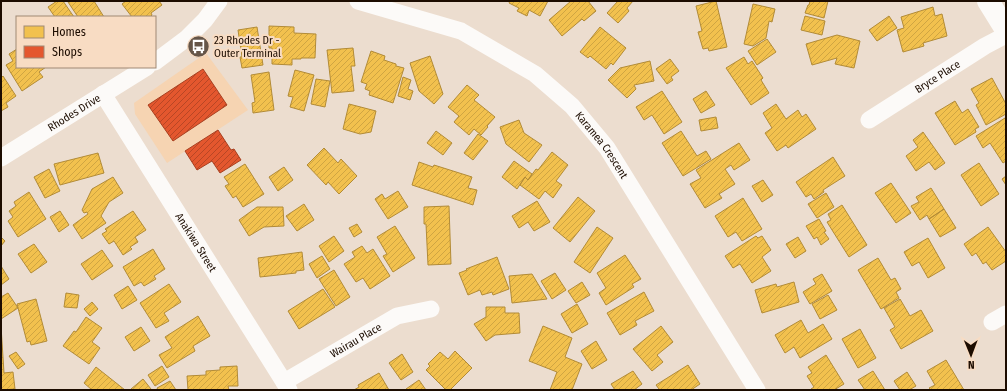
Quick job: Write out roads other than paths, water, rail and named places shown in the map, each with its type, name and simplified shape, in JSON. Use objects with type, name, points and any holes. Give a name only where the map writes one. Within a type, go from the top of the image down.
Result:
[{"type":"street","points":[[156,61],[187,38],[205,20],[219,1]]},
{"type":"street","name":"Karamea Crescent","points":[[358,1],[462,31],[535,74],[572,106],[607,148],[757,390]]},
{"type":"street","points":[[988,1],[1006,30]]},
{"type":"street","name":"Bryce Place","points":[[869,120],[979,50],[1006,35]]},
{"type":"street","name":"Rhodes Drive","points":[[1,158],[145,68]]},
{"type":"street","name":"Anakiwa Street","points":[[103,94],[286,386]]},
{"type":"street","name":"Wairau Place","points":[[286,386],[397,316],[431,309]]},
{"type":"place","name":"23 Rhodes Dr - Outer Terminal","points":[[198,46]]}]
